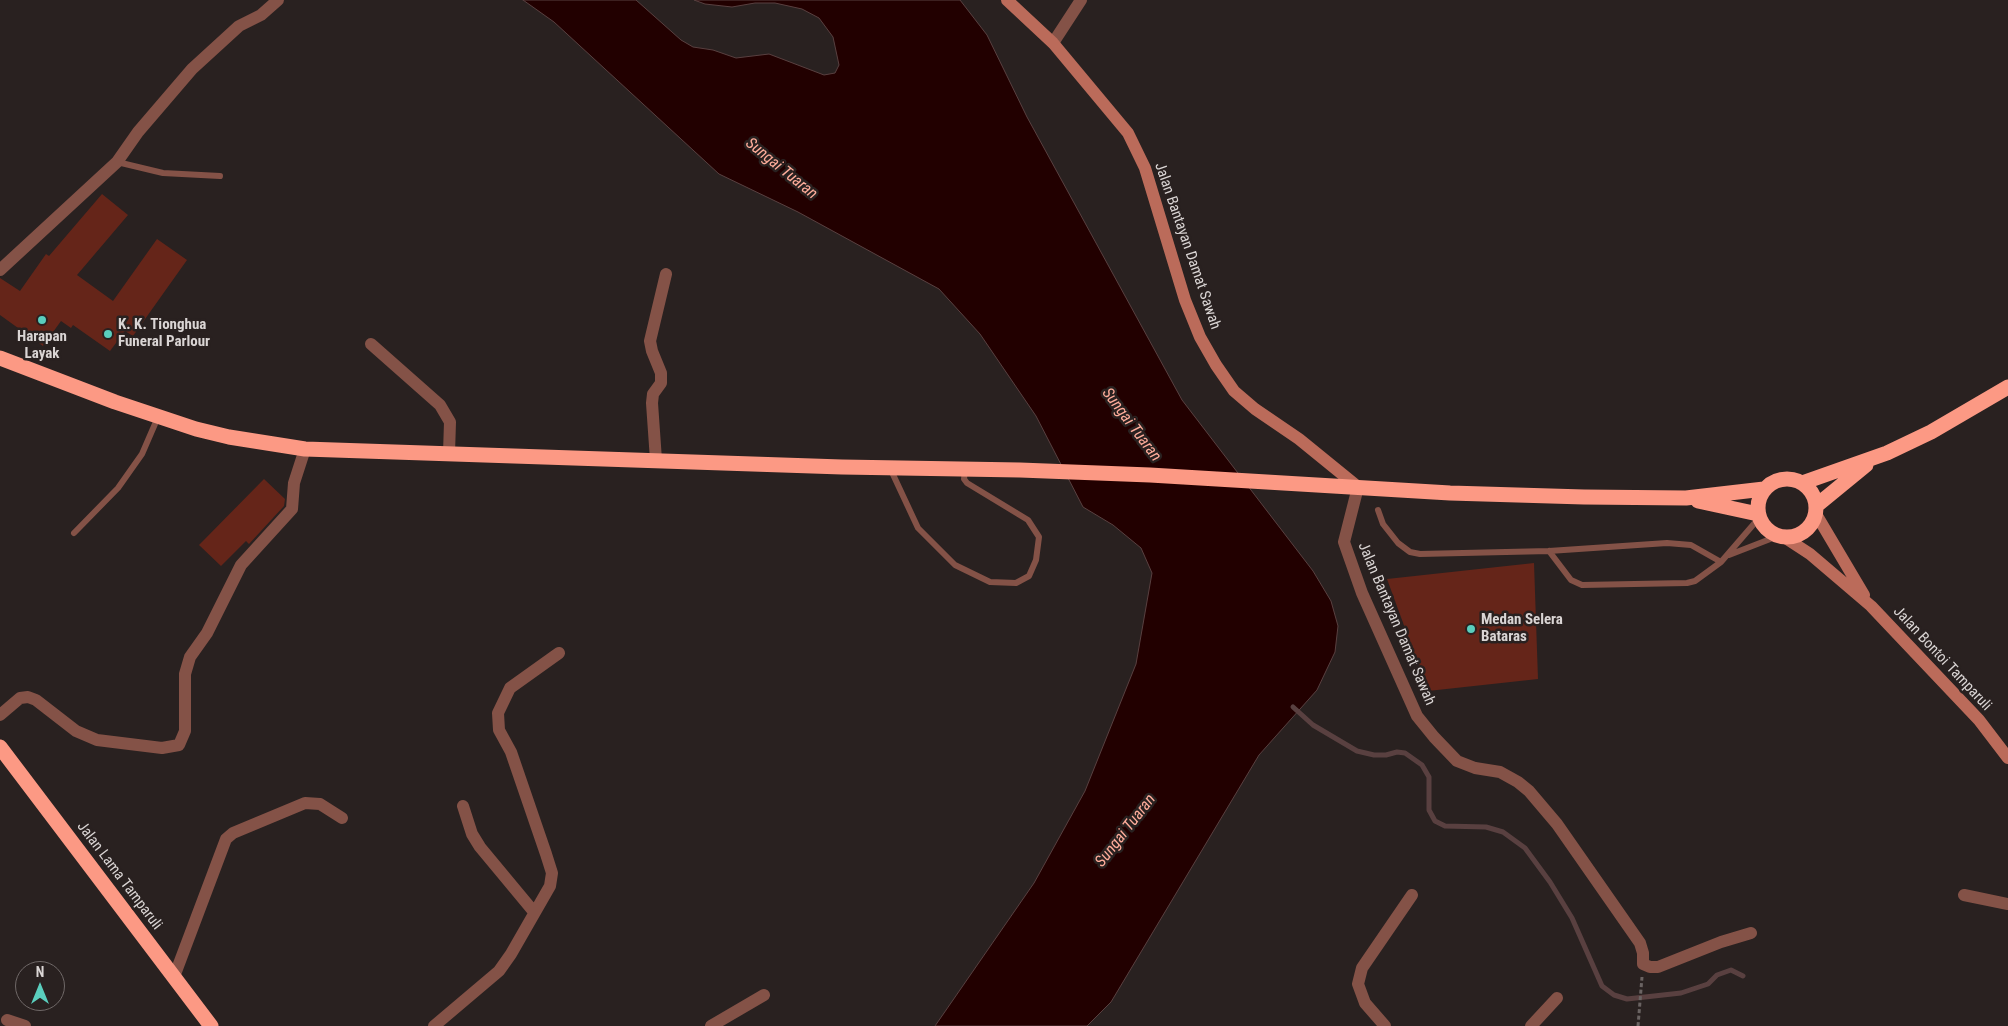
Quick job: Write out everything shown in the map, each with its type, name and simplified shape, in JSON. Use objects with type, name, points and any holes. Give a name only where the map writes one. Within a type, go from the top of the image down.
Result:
[{"type":"highway","points":[[0,358],[158,417],[229,437],[306,449],[1020,470],[1498,494],[1686,498],[1764,489]]},
{"type":"highway","points":[[1802,482],[1873,460],[1931,432],[2008,387]]},
{"type":"highway","points":[[1816,510],[1812,492],[1802,482],[1782,478],[1772,482],[1764,489],[1757,505],[1758,516],[1763,526],[1781,537],[1802,533],[1811,525],[1816,510],[1873,460]]},
{"type":"highway","points":[[1686,498],[1758,516]]},
{"type":"highway","name":"Jalan Lama Tamparuli","points":[[0,747],[211,1026]]},
{"type":"street","points":[[0,270],[117,162],[138,132],[192,69],[239,26],[261,15],[278,0]]},
{"type":"street","name":"Jalan Bantayan Damat Sawah","points":[[1006,0],[1053,43],[1128,132],[1145,168],[1185,300],[1200,337],[1234,391],[1255,409],[1299,439],[1358,487],[1344,542],[1362,593],[1417,716],[1457,761],[1475,768],[1500,772],[1529,791],[1557,824],[1640,943],[1643,953],[1643,964]]},
{"type":"street","points":[[1053,43],[1081,0]]},
{"type":"street","points":[[656,460],[652,403],[653,394],[661,383],[661,373],[650,341],[666,274]]},
{"type":"street","points":[[371,344],[440,405],[450,422],[449,453]]},
{"type":"street","points":[[0,715],[20,698],[28,697],[36,700],[76,732],[97,740],[162,748],[178,745],[185,731],[185,674],[190,657],[208,633],[241,565],[292,509],[294,483],[306,449]]},
{"type":"street","name":"Jalan Bontoi Tamparuli","points":[[1816,510],[1871,606]]},
{"type":"street","name":"Jalan Bontoi Tamparuli","points":[[1781,537],[1810,554],[1871,606],[1978,720],[2008,758]]},
{"type":"street","points":[[434,1026],[499,971],[512,954],[550,886],[552,873],[511,752],[499,730],[498,713],[510,688],[559,653]]},
{"type":"street","points":[[174,977],[226,839],[233,833],[305,803],[320,804],[342,818]]},
{"type":"street","points":[[463,806],[472,834],[480,847],[534,912]]},
{"type":"street","points":[[1384,1026],[1365,1003],[1358,984],[1362,968],[1412,895]]},
{"type":"street","points":[[1964,896],[2008,904]]},
{"type":"street","points":[[1643,964],[1650,968],[1658,967],[1721,942],[1751,933]]},
{"type":"street","points":[[710,1026],[764,994]]},
{"type":"street","points":[[1531,1026],[1558,998]]},
{"type":"street","points":[[7,1020],[25,1026]]},
{"type":"lane","points":[[117,162],[163,173],[220,176]]},
{"type":"lane","points":[[74,533],[118,488],[142,454],[158,417]]},
{"type":"lane","points":[[890,467],[918,528],[955,565],[990,582],[1016,584],[1029,576],[1036,560],[1039,537],[1028,520],[967,483],[964,478],[965,468]]},
{"type":"lane","points":[[1378,510],[1383,524],[1398,543],[1410,552],[1420,554],[1549,551],[1667,542],[1691,546],[1721,562]]},
{"type":"lane","points":[[1549,551],[1571,580],[1582,585],[1687,584],[1728,556],[1758,516]]},
{"type":"lane","points":[[1728,556],[1781,537]]},
{"type":"path","points":[[1638,1026],[1643,964]]},
{"type":"water","name":"Sungai Tuaran","points":[[523,0],[636,0],[681,40],[693,47],[713,50],[736,58],[769,54],[824,75],[835,73],[839,65],[833,37],[819,18],[802,9],[775,3],[755,3],[732,7],[705,4],[694,0],[960,0],[987,35],[1027,117],[1182,400],[1313,571],[1331,601],[1338,626],[1335,652],[1317,690],[1259,755],[1111,1002],[1087,1026],[935,1026],[1034,883],[1085,791],[1136,664],[1152,573],[1141,548],[1113,525],[1083,507],[1036,416],[980,334],[939,289],[798,212],[719,174],[554,22]]},
{"type":"building","points":[[102,194],[128,215],[77,275],[113,301],[157,239],[187,260],[133,336],[125,331],[110,351],[73,325],[71,328],[61,321],[43,346],[0,315],[0,278],[20,291],[46,254],[49,256]]},
{"type":"building","points":[[264,479],[285,499],[284,506],[249,544],[246,541],[221,566],[199,545]]},
{"type":"building","name":"Medan Selera Bataras","points":[[1534,563],[1538,679],[1428,691],[1387,579]]},
{"type":"waterway","points":[[1293,707],[1313,725],[1357,751],[1374,755],[1386,755],[1397,752],[1405,753],[1422,765],[1429,777],[1429,810],[1435,821],[1445,826],[1486,827],[1503,832],[1525,848],[1550,882],[1572,918],[1602,986],[1614,995],[1627,999],[1681,993],[1708,984],[1717,975],[1731,970],[1743,976]]},
{"type":"place","name":"Harapan Layak","points":[[42,320]]},
{"type":"place","name":"K. K. Tionghua Funeral Parlour","points":[[108,334]]},
{"type":"place","name":"Medan Selera Bataras","points":[[1471,629]]}]
